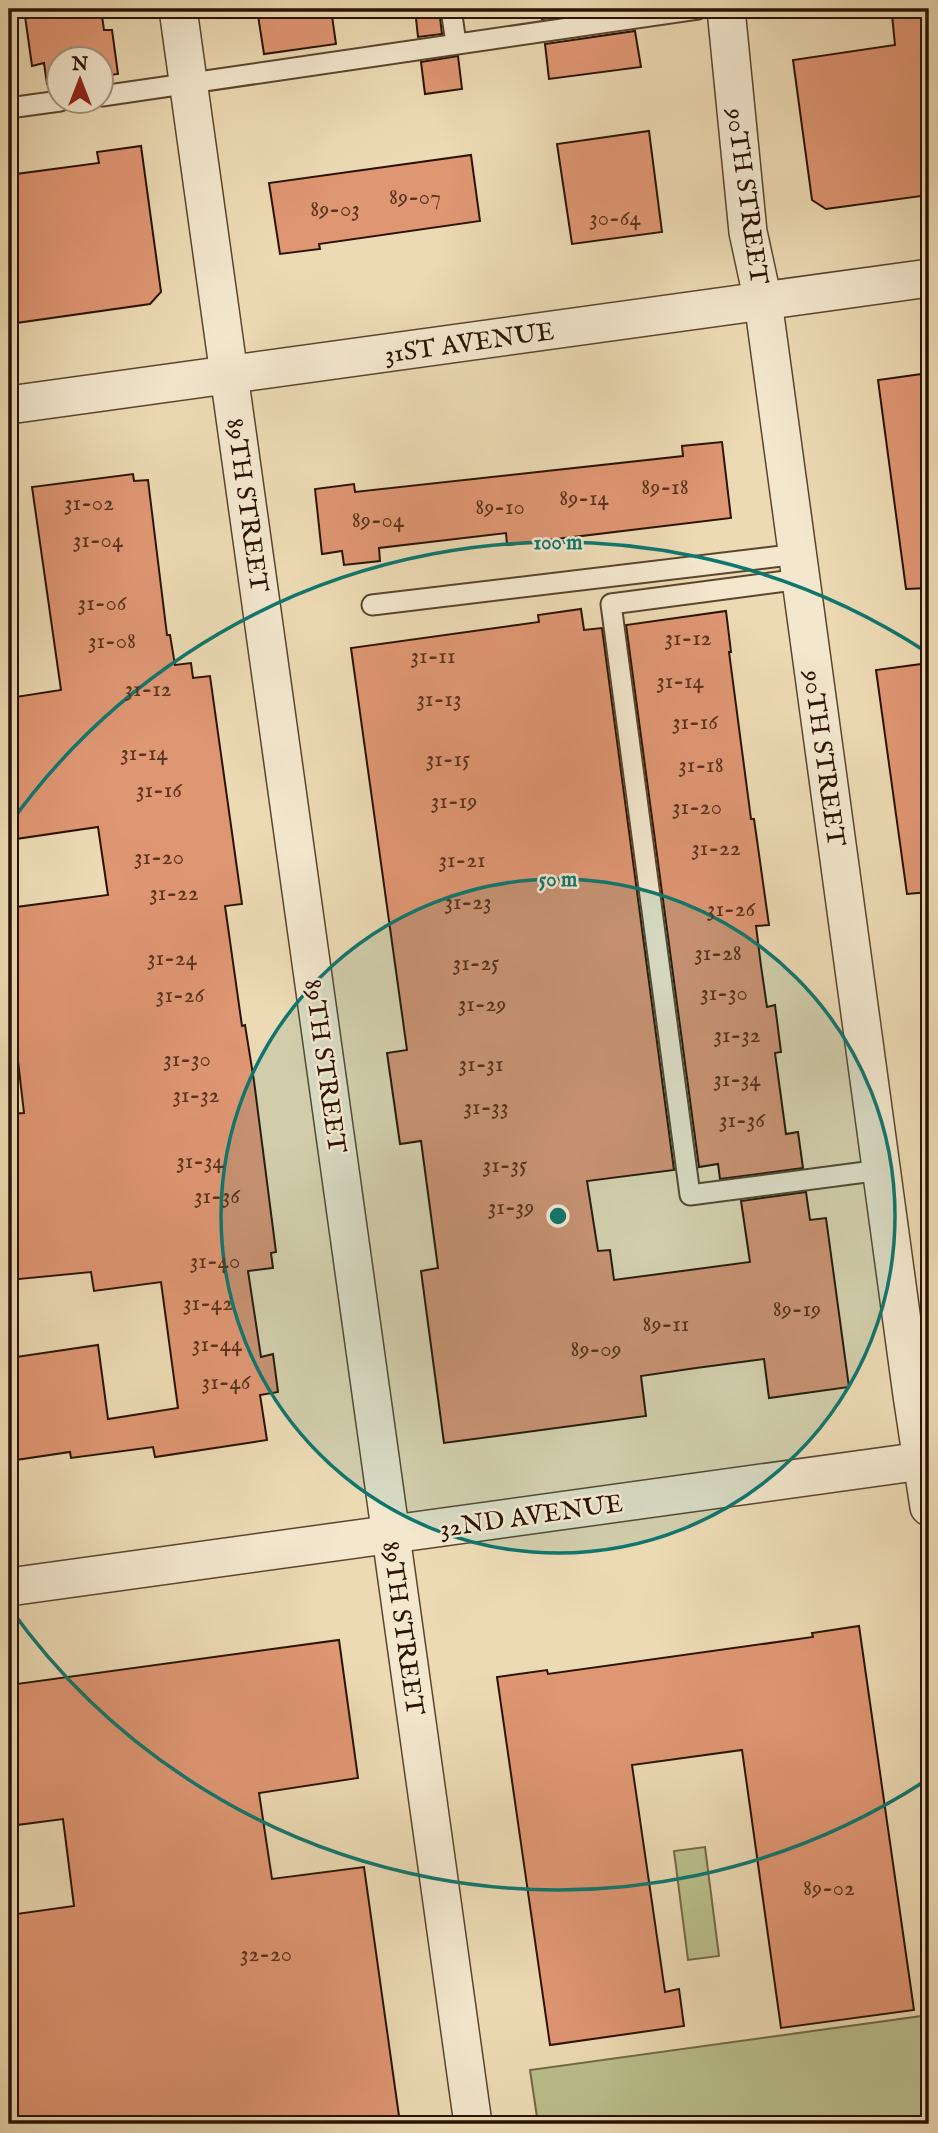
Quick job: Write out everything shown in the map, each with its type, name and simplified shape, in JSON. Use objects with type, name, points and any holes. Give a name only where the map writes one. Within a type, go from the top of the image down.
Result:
[{"type":"street","name":"89TH STREET","points":[[178,9],[473,2124]]},
{"type":"street","name":"90TH STREET","points":[[726,9],[748,232],[763,301],[881,1170],[926,1460],[929,1507]]},
{"type":"street","name":"31ST AVENUE","points":[[9,405],[929,278]]},
{"type":"street","name":"32ND AVENUE","points":[[9,1587],[926,1460]]},
{"type":"lane","points":[[451,9],[456,43]]},
{"type":"lane","points":[[116,94],[698,9]]},
{"type":"lane","points":[[9,108],[46,104]]},
{"type":"lane","points":[[372,605],[799,567]]},
{"type":"lane","points":[[799,567],[611,604],[688,1181],[690,1195],[881,1170]]},
{"type":"green space","points":[[705,1847],[719,1956],[688,1960],[674,1851]]},
{"type":"green space","points":[[929,2015],[929,2124],[538,2124],[530,2070]]},
{"type":"building","points":[[24,9],[101,9],[104,30],[112,30],[114,46],[46,46],[46,77],[44,63],[32,66]]},
{"type":"building","points":[[257,9],[331,9],[336,44],[264,54]]},
{"type":"building","points":[[415,9],[439,9],[442,34],[418,37]]},
{"type":"building","points":[[540,9],[615,9],[542,19]]},
{"type":"building","points":[[929,10],[929,195],[826,209],[812,200],[793,60],[895,45],[892,15]]},
{"type":"building","points":[[635,31],[641,67],[549,79],[545,44]]},
{"type":"building","points":[[458,56],[462,89],[425,94],[421,62]]},
{"type":"building","points":[[649,131],[662,232],[572,244],[557,144]]},
{"type":"building","points":[[141,146],[161,292],[150,304],[9,324],[9,175],[99,163],[97,152]]},
{"type":"building","points":[[471,155],[480,221],[319,244],[320,249],[280,254],[269,183]]},
{"type":"building","points":[[929,373],[929,588],[906,589],[878,380]]},
{"type":"building","points":[[722,442],[731,518],[507,545],[506,533],[379,548],[380,561],[344,565],[342,551],[322,554],[315,489],[354,484],[355,492],[683,456],[682,446]]},
{"type":"building","points":[[133,474],[134,481],[148,480],[167,635],[170,635],[175,665],[191,663],[193,678],[210,676],[242,904],[225,906],[242,1026],[245,1025],[254,1081],[276,1252],[271,1253],[273,1268],[248,1271],[261,1357],[273,1354],[278,1392],[260,1395],[267,1440],[155,1457],[153,1447],[71,1458],[70,1452],[9,1461],[9,1358],[98,1345],[108,1419],[178,1408],[161,1282],[94,1291],[91,1272],[9,1280],[9,1114],[24,1113],[9,983],[9,908],[108,895],[98,827],[9,840],[9,698],[61,690],[32,487]]},
{"type":"building","points":[[581,609],[584,630],[602,628],[674,1170],[587,1181],[598,1251],[610,1250],[614,1280],[750,1262],[741,1201],[806,1192],[810,1220],[826,1218],[849,1387],[769,1398],[764,1359],[696,1368],[641,1376],[646,1416],[444,1443],[421,1271],[438,1268],[421,1141],[400,1144],[387,1053],[407,1050],[351,648],[539,622],[538,615]]},
{"type":"building","points":[[726,611],[751,819],[754,819],[769,925],[756,926],[761,966],[767,1007],[775,1005],[781,1052],[775,1053],[786,1134],[798,1132],[803,1168],[720,1179],[718,1164],[699,1167],[626,625]]},
{"type":"building","points":[[929,663],[929,892],[907,894],[876,670]]},
{"type":"building","points":[[859,1626],[914,2010],[781,2028],[742,1750],[632,1765],[665,1992],[679,1989],[684,2026],[550,2045],[497,1677],[547,1670],[548,1674],[813,1637],[812,1633]]},
{"type":"building","points":[[339,1640],[358,1778],[259,1793],[272,1879],[364,1867],[399,2116],[351,2122],[352,2124],[9,2124],[9,1915],[74,1906],[63,1819],[9,1826],[9,1685]]}]
